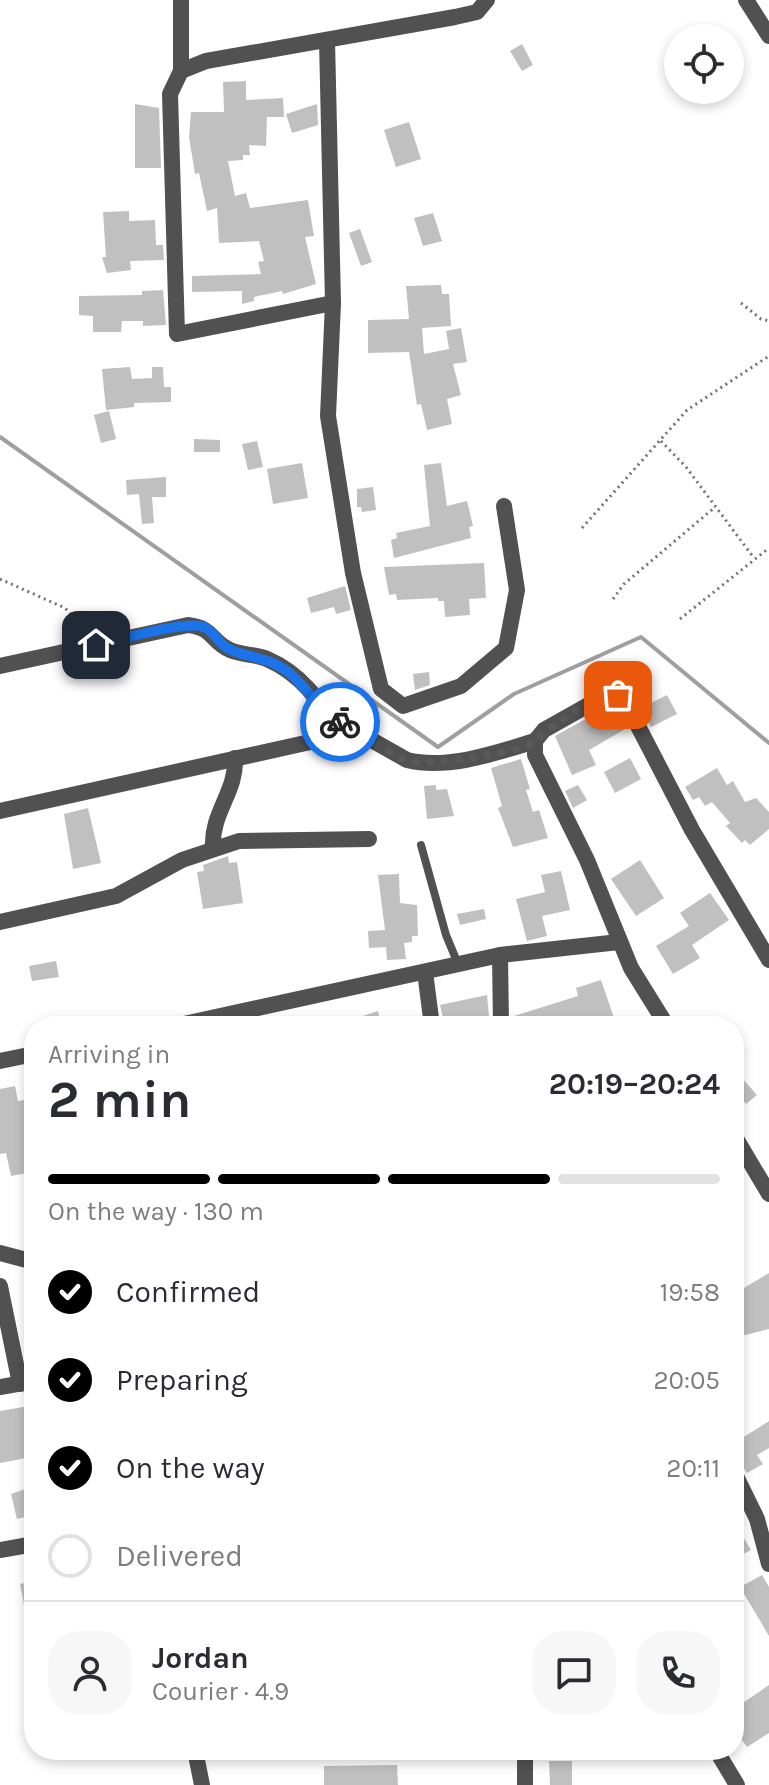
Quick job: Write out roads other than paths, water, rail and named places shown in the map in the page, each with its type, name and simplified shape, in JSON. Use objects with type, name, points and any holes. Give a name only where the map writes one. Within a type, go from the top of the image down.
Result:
[{"type":"street","points":[[181,0],[181,71],[173,83],[169,105],[177,334],[333,303]]},
{"type":"street","points":[[181,71],[206,61],[477,12],[487,0]]},
{"type":"street","points":[[746,0],[769,36]]},
{"type":"street","points":[[327,40],[333,303],[328,416],[336,478],[362,616],[381,689],[403,706],[461,686],[506,648],[517,590],[504,506]]},
{"type":"street","points":[[0,666],[188,625],[205,627],[232,651],[266,658],[287,670],[313,694],[329,716],[407,760],[420,763],[483,756],[535,741],[544,730],[597,699],[608,694],[618,695],[625,701],[692,830],[769,960]]},
{"type":"street","points":[[0,811],[328,738],[332,732],[329,716]]},
{"type":"street","points":[[535,741],[535,755],[587,860],[619,942],[661,1016]]},
{"type":"street","points":[[213,847],[216,816],[233,787],[235,758]]},
{"type":"street","points":[[0,922],[116,896],[213,847],[270,839],[369,839]]},
{"type":"street","points":[[245,1016],[500,955],[619,942]]},
{"type":"street","points":[[500,955],[501,1016]]},
{"type":"street","points":[[425,972],[431,1016]]},
{"type":"street","points":[[0,1061],[24,1056]]},
{"type":"street","points":[[744,1152],[769,1194]]},
{"type":"street","points":[[0,1253],[24,1259]]},
{"type":"street","points":[[0,1286],[24,1372]]},
{"type":"street","points":[[0,1387],[24,1383]]},
{"type":"street","points":[[744,1487],[763,1515],[769,1564]]},
{"type":"street","points":[[0,1550],[24,1546]]},
{"type":"street","points":[[197,1760],[202,1785]]},
{"type":"street","points":[[525,1760],[525,1785]]},
{"type":"street","points":[[722,1760],[737,1785]]},
{"type":"lane","points":[[421,845],[446,935],[458,964]]},
{"type":"waterway","points":[[0,437],[438,747],[514,694],[641,637],[769,743]]}]
